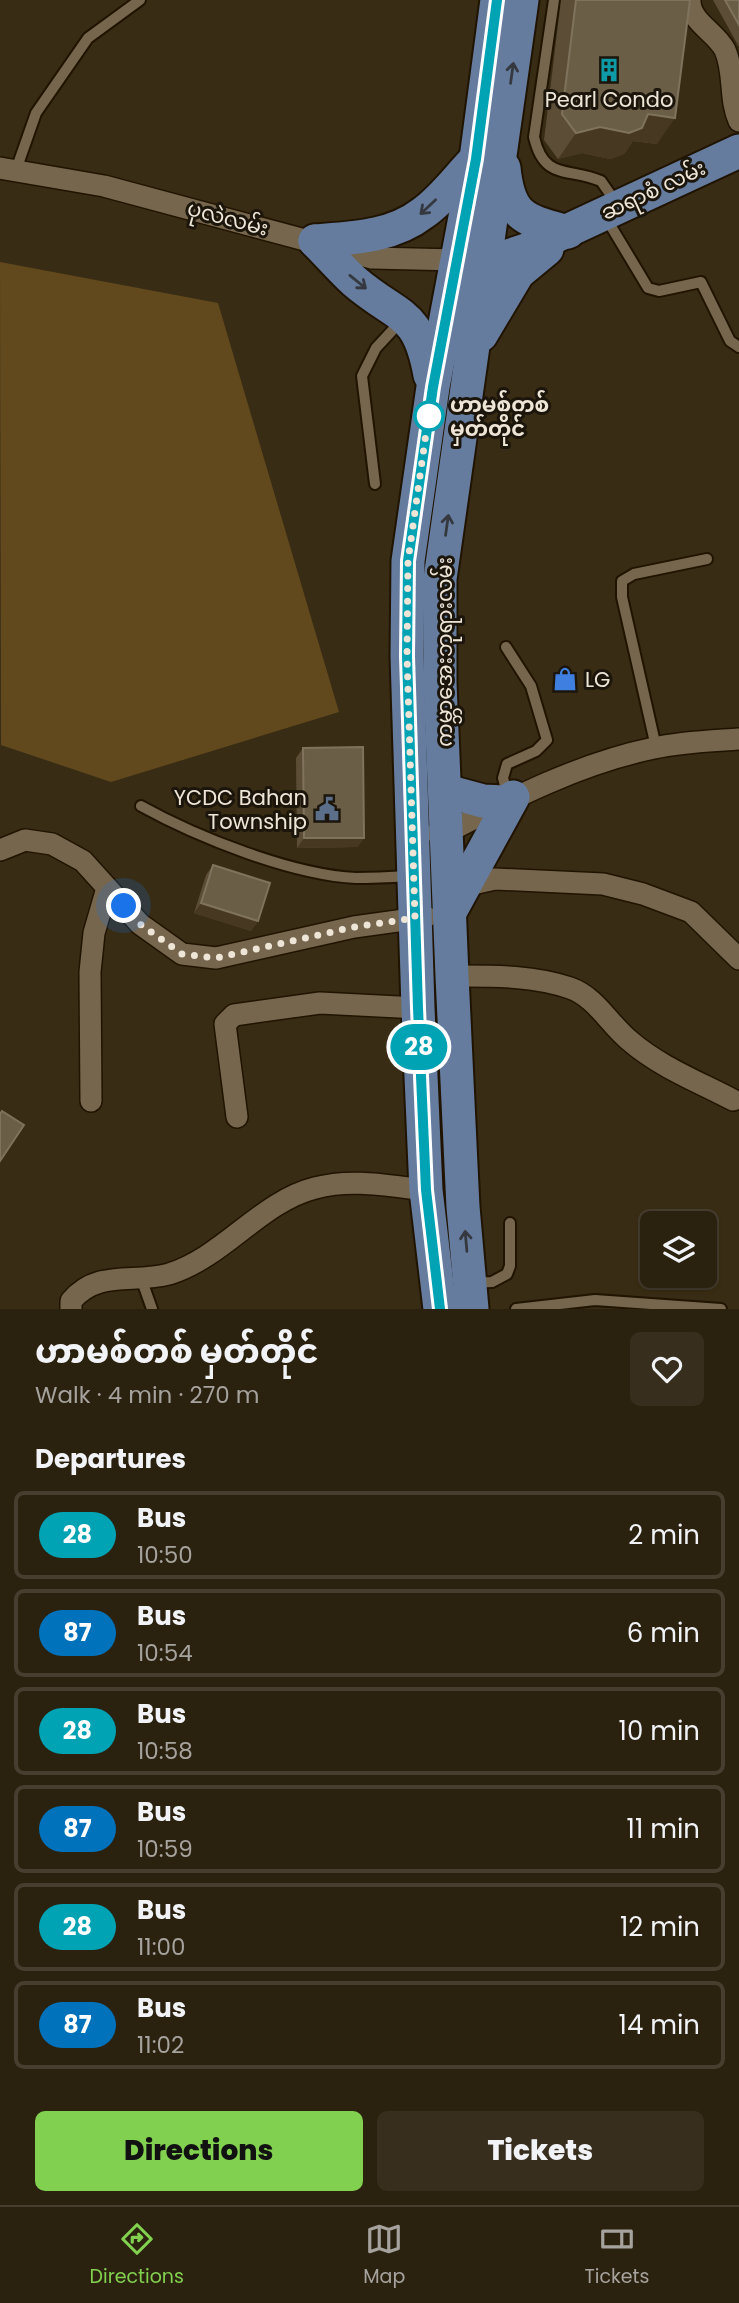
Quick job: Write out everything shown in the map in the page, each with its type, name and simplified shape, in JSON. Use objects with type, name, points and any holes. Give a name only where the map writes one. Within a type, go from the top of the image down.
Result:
[{"type":"main road","name":"ကမ္ဘာအေးဘုရားလမ်း","points":[[471,1296],[452,976],[457,900],[446,832],[440,684],[440,579],[466,386],[476,159],[497,0]]},
{"type":"main road","name":"ကမ္ဘာအေးဘုရားလမ်း","points":[[440,1309],[426,1190],[418,1008],[407,656],[408,561],[433,387],[503,140],[522,0]]},
{"type":"main road","points":[[503,140],[509,200],[516,213],[531,222],[568,232]]},
{"type":"main road","name":"ဆရာစံ လမ်း","points":[[568,232],[610,209],[739,151]]},
{"type":"main road","points":[[315,242],[368,236],[396,229],[424,213],[476,159]]},
{"type":"main road","points":[[470,260],[516,254],[568,232]]},
{"type":"main road","points":[[466,386],[482,331],[501,297],[518,273],[568,232]]},
{"type":"main road","points":[[315,242],[356,282],[406,316],[419,334],[433,387]]},
{"type":"main road","points":[[446,791],[483,801],[509,800],[457,900]]},
{"type":"street","points":[[690,0],[692,13],[724,48],[731,71],[734,110],[739,121]]},
{"type":"street","name":"ပုလဲလမ်း","points":[[8,169],[104,186],[372,258],[470,260]]},
{"type":"street","points":[[413,833],[446,832],[509,800],[656,747],[739,739]]},
{"type":"street","points":[[0,850],[25,840],[52,844],[83,861],[140,924],[182,954],[216,958],[354,927],[415,918],[457,900],[495,879],[603,884],[643,894],[691,912],[739,959]]},
{"type":"street","points":[[91,1101],[90,972],[94,933],[107,888]]},
{"type":"street","points":[[452,976],[499,976],[570,988],[590,999],[630,1041],[656,1060],[733,1100]]},
{"type":"street","points":[[237,1117],[225,1024],[234,1015],[320,1003],[418,1008]]},
{"type":"street","points":[[71,1309],[71,1301],[79,1291],[93,1283],[108,1278],[141,1278],[168,1274],[195,1263],[294,1195],[313,1188],[338,1183],[366,1183],[426,1190]]},
{"type":"lane","points":[[8,169],[36,113],[88,38],[140,0]]},
{"type":"lane","points":[[554,0],[534,137],[538,153],[546,165],[559,172],[601,181],[610,209],[648,288],[659,291],[701,282],[730,341],[739,347]]},
{"type":"lane","points":[[375,484],[362,376],[376,348],[406,316]]},
{"type":"lane","points":[[656,747],[622,597],[622,581],[634,574],[707,559]]},
{"type":"lane","points":[[506,647],[531,686],[547,740],[536,751],[507,764],[503,778],[509,800]]},
{"type":"lane","points":[[141,806],[180,827],[277,862],[354,878],[413,876]]},
{"type":"lane","points":[[471,1296],[507,1274],[510,1266],[510,1223]]},
{"type":"lane","points":[[141,1278],[152,1309]]},
{"type":"lane","points":[[520,1308],[595,1300],[721,1309]]},
{"type":"shaded area","points":[[0,262],[218,303],[339,712],[111,782],[1,745]]},
{"type":"building","name":"Pearl Condo","points":[[576,0],[690,0],[675,118],[648,114],[642,128],[629,133],[600,127],[576,133],[562,114]]},
{"type":"building","points":[[725,0],[739,0],[739,25]]},
{"type":"building","points":[[363,747],[364,838],[304,838],[303,748]]},
{"type":"building","points":[[213,865],[270,883],[258,921],[201,903]]},
{"type":"building","points":[[2,1111],[24,1125],[0,1161],[0,1114]]},
{"type":"bus line","name":"28","points":[[440,1309],[426,1190],[418,1008],[407,656],[408,561],[433,387],[476,159],[497,0]]},
{"type":"place","name":"Pearl Condo","points":[[609,70]]},
{"type":"place","name":"ဟာမစ်တစ် မှတ်တိုင်","points":[[429,416]]},
{"type":"place","name":"LG","points":[[565,679]]},
{"type":"place","name":"YCDC Bahan Township","points":[[327,809]]},
{"type":"route","points":[[124,906],[140,924],[182,954],[216,958],[354,927],[415,918],[407,656],[408,561],[429,412],[429,416]]}]
